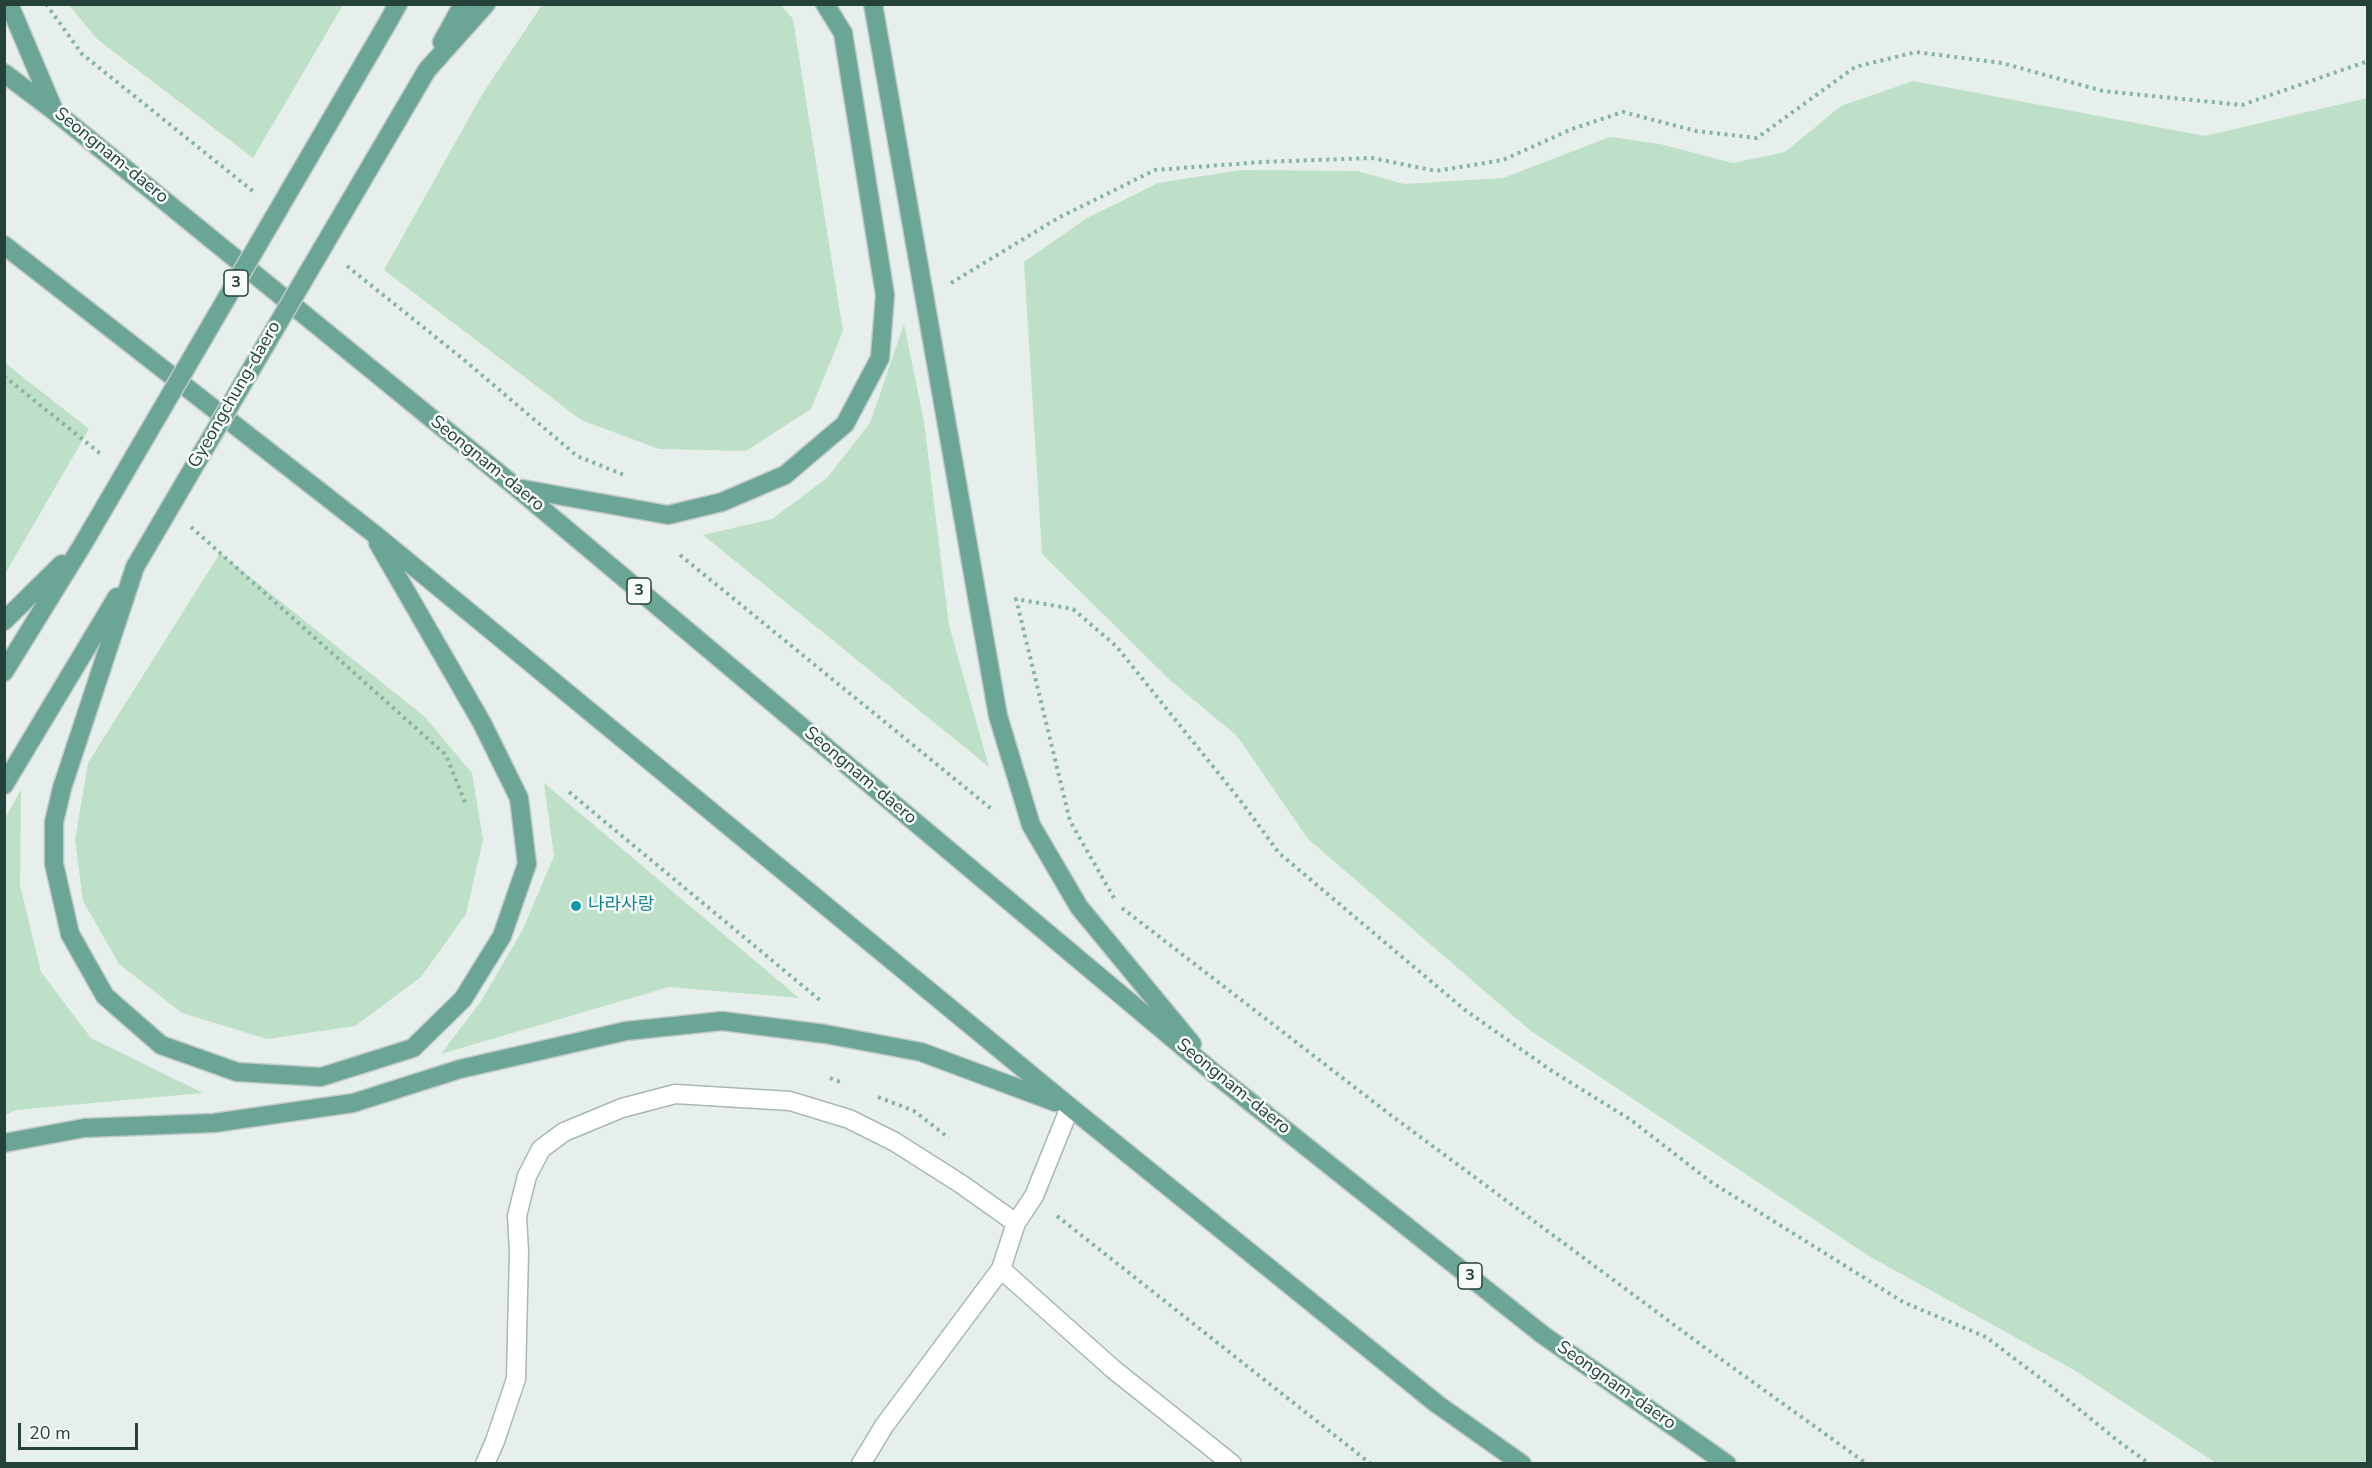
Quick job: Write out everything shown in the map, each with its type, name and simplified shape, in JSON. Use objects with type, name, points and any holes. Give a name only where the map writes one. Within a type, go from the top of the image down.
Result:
[{"type":"main road","points":[[9,4],[54,110]]},
{"type":"main road","name":"3","points":[[82,544],[397,4]]},
{"type":"main road","name":"Gyeongchung-daero","points":[[4,785],[135,567],[427,70],[463,4]]},
{"type":"main road","points":[[427,70],[486,4]]},
{"type":"main road","points":[[517,488],[668,514],[722,502],[785,475],[845,424],[880,358],[885,295],[843,33],[825,4]]},
{"type":"main road","points":[[873,4],[998,716],[1031,825],[1079,907],[1220,1078]]},
{"type":"main road","name":"Seongnam-daero","points":[[4,73],[54,110],[517,488],[1220,1078],[1544,1335],[1727,1464]]},
{"type":"main road","points":[[4,245],[373,533],[1070,1107],[1437,1404],[1521,1464]]},
{"type":"main road","points":[[135,567],[62,788],[54,822],[54,864],[70,934],[105,996],[161,1045],[237,1072],[321,1077],[413,1048],[463,999],[502,936],[527,864],[519,798],[482,723],[373,533]]},
{"type":"main road","points":[[4,621],[82,544]]},
{"type":"main road","points":[[4,672],[82,544]]},
{"type":"main road","points":[[4,1143],[84,1128],[214,1123],[353,1103],[460,1069],[615,1034],[722,1021],[825,1034],[921,1052],[1070,1107]]},
{"type":"lane","points":[[485,1464],[516,1378],[519,1252],[517,1216],[527,1176],[541,1149],[564,1132],[622,1108],[675,1094],[790,1101],[849,1119],[895,1142],[961,1184],[1016,1223]]},
{"type":"lane","points":[[861,1464],[884,1426],[1001,1269],[1016,1223],[1034,1196],[1070,1107]]},
{"type":"lane","points":[[1001,1269],[1113,1369],[1232,1464]]},
{"type":"path","points":[[925,299],[1058,218],[1155,170],[1262,162],[1372,158],[1436,171],[1503,160],[1572,129],[1623,112],[1696,131],[1757,138],[1855,67],[1916,52],[2002,63],[2103,91],[2242,105],[2367,61]]},
{"type":"path","points":[[4,376],[104,457]]},
{"type":"path","points":[[186,523],[446,755],[466,805]]},
{"type":"path","points":[[680,555],[995,812]]},
{"type":"path","points":[[1867,1464],[1704,1347],[1407,1127],[1118,905],[1070,821],[1016,599],[1072,609],[1116,646],[1240,800],[1279,853],[1465,1010],[1552,1071],[1630,1120],[1711,1182],[1903,1302],[1986,1337],[2150,1464]]},
{"type":"path","points":[[569,792],[821,1001]]},
{"type":"path","points":[[830,1078],[851,1086]]},
{"type":"path","points":[[872,1095],[914,1112],[958,1145]]},
{"type":"path","points":[[1034,1196],[1088,1242],[1371,1464]]},
{"type":"green space","points":[[69,5],[343,5],[253,158],[97,39]]},
{"type":"green space","points":[[542,5],[781,5],[793,19],[843,331],[811,409],[746,451],[659,449],[581,420],[384,270],[483,93]]},
{"type":"green space","points":[[1913,81],[2205,136],[2367,98],[2367,1463],[2216,1463],[2074,1370],[1869,1256],[1531,1031],[1308,839],[1237,736],[1172,682],[1042,554],[1024,262],[1087,218],[1158,183],[1241,170],[1357,171],[1404,184],[1503,178],[1610,137],[1660,144],[1733,163],[1785,152],[1841,106]]},
{"type":"green space","points":[[904,324],[924,422],[949,625],[989,767],[703,535],[772,519],[827,478],[870,423]]},
{"type":"green space","points":[[5,363],[89,429],[5,574]]},
{"type":"green space","points":[[220,553],[425,717],[472,773],[483,840],[466,914],[421,977],[355,1026],[267,1039],[182,1013],[119,964],[83,901],[75,840],[88,763]]},
{"type":"green space","points":[[544,783],[799,998],[669,987],[441,1054],[481,1001],[522,931],[554,856]]},
{"type":"green space","points":[[21,790],[20,885],[41,972],[91,1038],[203,1093],[16,1110],[5,1115],[5,818]]},
{"type":"place","name":"나라사랑","points":[[576,906]]}]
